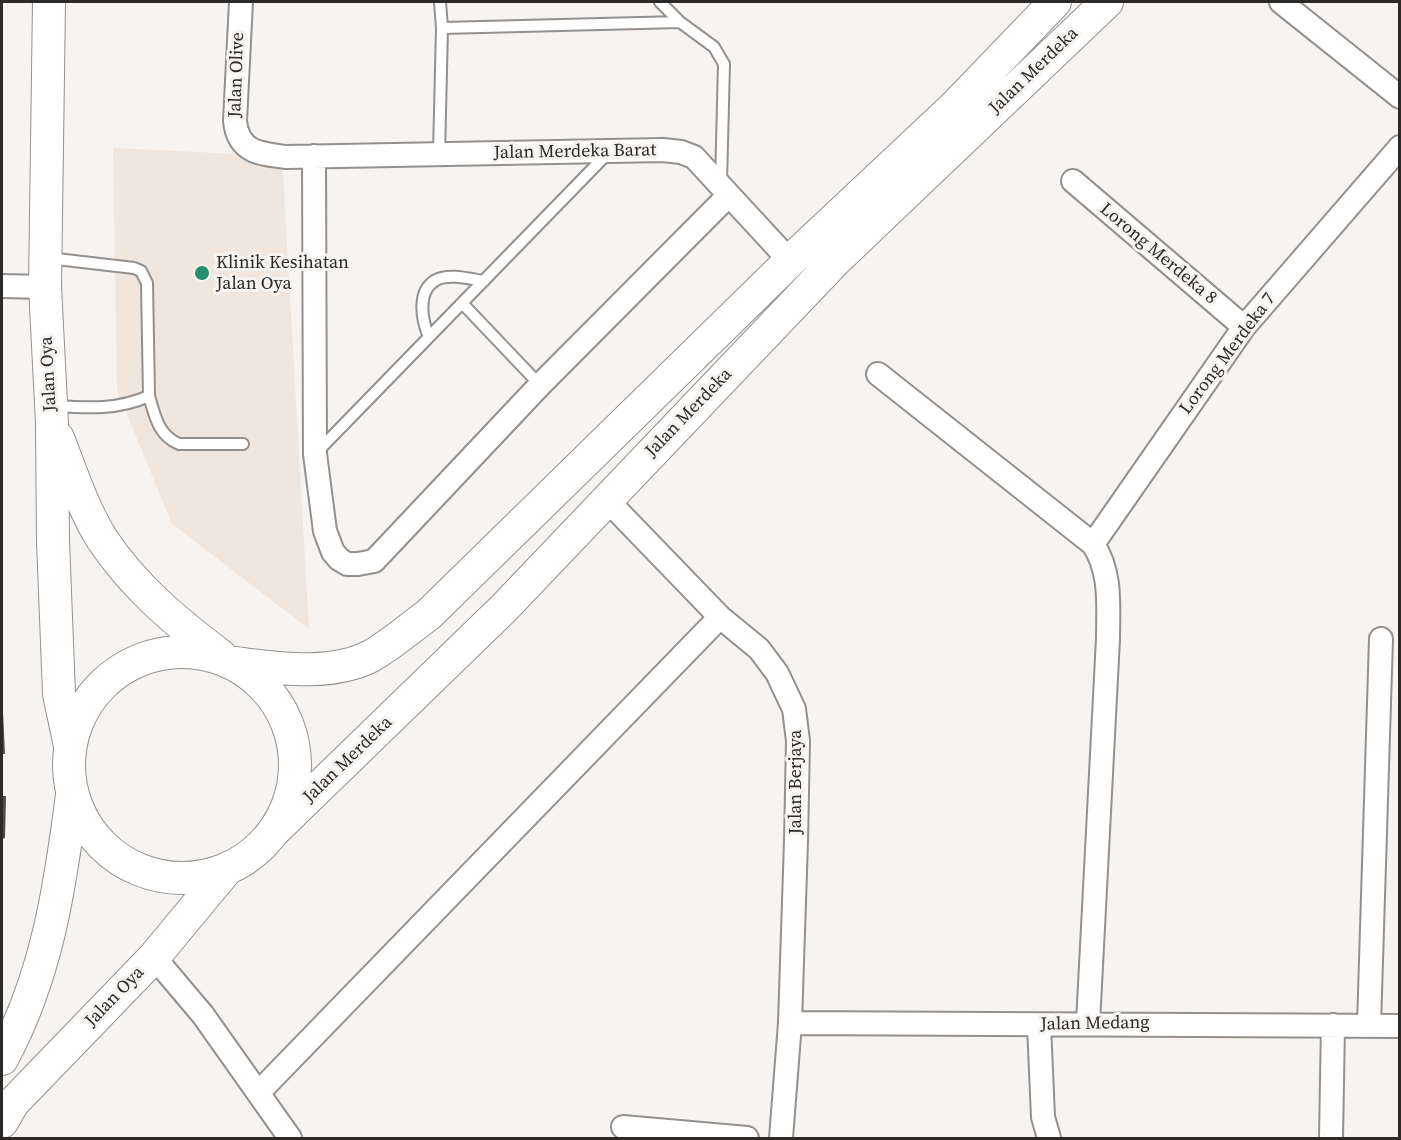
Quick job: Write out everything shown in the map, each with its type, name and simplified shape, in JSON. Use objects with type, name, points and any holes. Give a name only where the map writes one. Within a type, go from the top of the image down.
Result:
[{"type":"main road","name":"Jalan Oya","points":[[49,2],[45,272],[59,694],[70,746]]},
{"type":"main road","name":"Jalan Merdeka","points":[[70,746],[81,714],[100,686],[125,666],[157,654],[190,651],[228,661],[272,668],[319,669],[350,664],[372,655],[428,615],[789,261],[953,108],[1055,2]]},
{"type":"main road","name":"Jalan Merdeka","points":[[275,830],[504,608],[835,261],[1107,2]]},
{"type":"main road","points":[[51,414],[84,503],[101,537],[126,572],[164,610],[228,661],[260,682],[280,708],[292,737],[295,769],[290,801],[275,830],[254,853],[227,870],[195,878],[163,877],[132,867],[105,848],[84,823],[72,792]]},
{"type":"main road","points":[[2,1059],[27,1005],[44,956],[63,862],[72,792],[70,746]]},
{"type":"main road","name":"Jalan Oya","points":[[2,1122],[13,1103],[153,957],[227,870]]},
{"type":"street","name":"Jalan Olive","points":[[241,2],[236,134],[243,144],[265,154],[286,157],[314,156]]},
{"type":"street","points":[[1281,2],[1400,97]]},
{"type":"street","name":"Lorong Merdeka 7","points":[[1093,544],[1244,327],[1400,147]]},
{"type":"street","name":"Jalan Merdeka Barat","points":[[314,156],[663,150],[681,152],[694,157],[789,261]]},
{"type":"street","points":[[314,156],[315,454],[325,531],[333,552],[347,564],[374,561],[725,191]]},
{"type":"street","name":"Lorong Merdeka 8","points":[[1072,181],[1244,327]]},
{"type":"street","points":[[2,286],[45,272]]},
{"type":"street","points":[[878,374],[1093,544],[1101,556],[1107,580],[1107,639],[1088,1023]]},
{"type":"street","name":"Jalan Berjaya","points":[[606,499],[720,617],[759,649],[777,673],[794,709],[798,741],[790,1023],[781,1138]]},
{"type":"street","points":[[259,1092],[720,617]]},
{"type":"street","points":[[1369,1025],[1381,639]]},
{"type":"street","points":[[153,957],[203,1015],[290,1138]]},
{"type":"street","name":"Jalan Medang","points":[[790,1023],[1400,1026]]},
{"type":"street","points":[[1039,1025],[1043,1117],[1049,1138]]},
{"type":"street","points":[[1331,1138],[1333,1025]]},
{"type":"street","points":[[622,1127],[747,1138]]},
{"type":"lane","points":[[439,154],[442,28],[440,2]]},
{"type":"lane","points":[[660,2],[680,22],[714,47],[724,63],[725,191]]},
{"type":"lane","points":[[442,28],[680,22]]},
{"type":"lane","points":[[315,454],[610,151]]},
{"type":"lane","points":[[45,272],[134,268],[141,271],[145,275],[147,290],[149,396],[158,426],[165,436],[179,444],[243,444]]},
{"type":"lane","points":[[429,337],[421,309],[427,289],[436,280],[451,278],[484,280]]},
{"type":"lane","points":[[462,303],[540,385]]},
{"type":"lane","points":[[51,414],[115,407],[149,396]]},
{"type":"shaded area","name":"Klinik Kesihatan Jalan Oya","points":[[113,148],[282,156],[309,629],[172,524],[117,390]]},
{"type":"building","points":[[3,712],[5,754],[2,754]]},
{"type":"building","points":[[2,796],[6,796],[5,838],[2,839]]},
{"type":"place","name":"Klinik Kesihatan Jalan Oya","points":[[202,273]]}]
